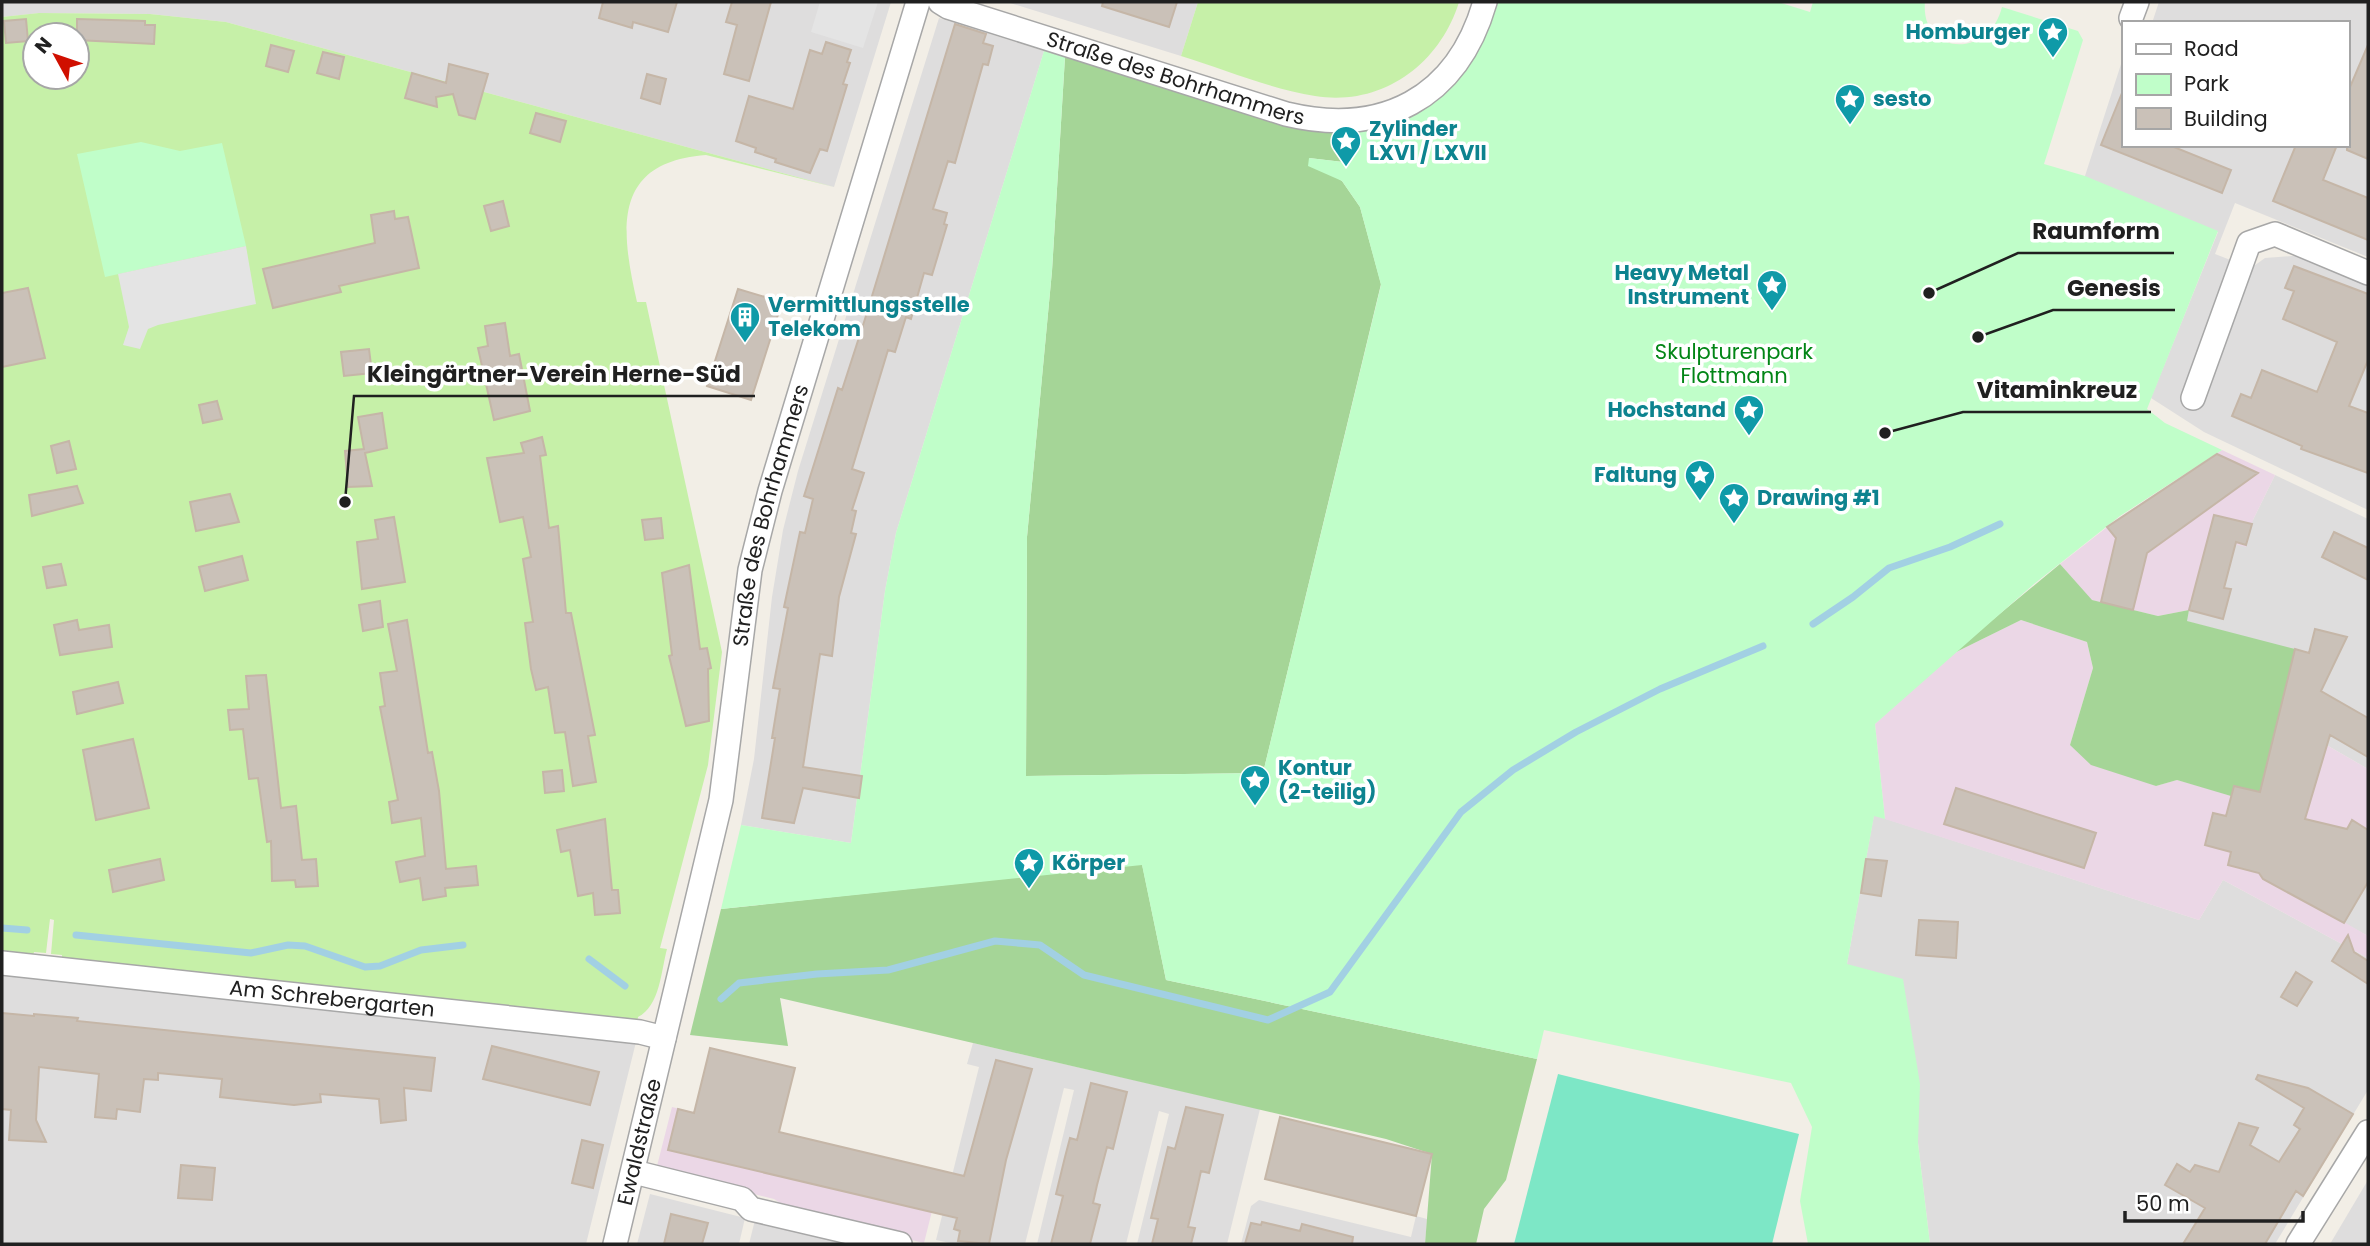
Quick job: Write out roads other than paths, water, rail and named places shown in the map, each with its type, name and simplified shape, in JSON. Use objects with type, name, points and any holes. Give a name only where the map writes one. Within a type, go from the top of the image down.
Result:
[{"type":"street","name":"Straße des Bohrhammers","points":[[664,1038],[721,800],[753,557],[774,478],[918,2]]},
{"type":"street","name":"Straße des Bohrhammers","points":[[940,2],[1286,114],[1328,123],[1374,118],[1397,110],[1435,85],[1455,65],[1471,38],[1485,2]]},
{"type":"street","points":[[2193,398],[2249,243],[2275,234],[2368,273]]},
{"type":"street","name":"Am Schrebergarten","points":[[2,963],[640,1032],[664,1038]]},
{"type":"street","name":"Ewaldstraße","points":[[615,1244],[664,1038]]},
{"type":"street","points":[[2298,1244],[2368,1132]]},
{"type":"street","points":[[634,1172],[742,1199],[751,1209],[900,1244]]},
{"type":"waterway","points":[[1813,624],[1889,568],[1950,547],[2000,524]]},
{"type":"waterway","points":[[721,999],[739,983],[817,974],[888,970],[995,941],[1040,945],[1084,975],[1268,1020],[1330,992],[1461,812],[1513,770],[1576,732],[1660,689],[1763,646]]},
{"type":"waterway","points":[[2,928],[27,930]]},
{"type":"waterway","points":[[76,935],[251,953],[288,945],[305,946],[365,967],[380,966],[421,950],[463,945]]},
{"type":"waterway","points":[[589,959],[625,986]]},
{"type":"place","name":"Homburger","points":[[2053,59]]},
{"type":"place","name":"sesto","points":[[1850,126]]},
{"type":"place","name":"Zylinder LXVI / LXVII","points":[[1346,168]]},
{"type":"place","name":"Raumform","points":[[1929,293]]},
{"type":"place","name":"Heavy Metal Instrument","points":[[1772,312]]},
{"type":"place","name":"Genesis","points":[[1978,337]]},
{"type":"place","name":"Vermittlungsstelle Telekom","points":[[745,344]]},
{"type":"place","name":"Vitaminkreuz","points":[[1885,433]]},
{"type":"place","name":"Hochstand","points":[[1749,437]]},
{"type":"place","name":"Kleingärtner-Verein Herne-Süd","points":[[345,502]]},
{"type":"place","name":"Faltung","points":[[1700,502]]},
{"type":"place","name":"Drawing #1","points":[[1734,525]]},
{"type":"place","name":"Kontur (2-teilig)","points":[[1255,807]]},
{"type":"place","name":"Körper","points":[[1029,890]]},
{"type":"park label","name":"Skulpturenpark Flottmann","points":[[1734,364]]}]
